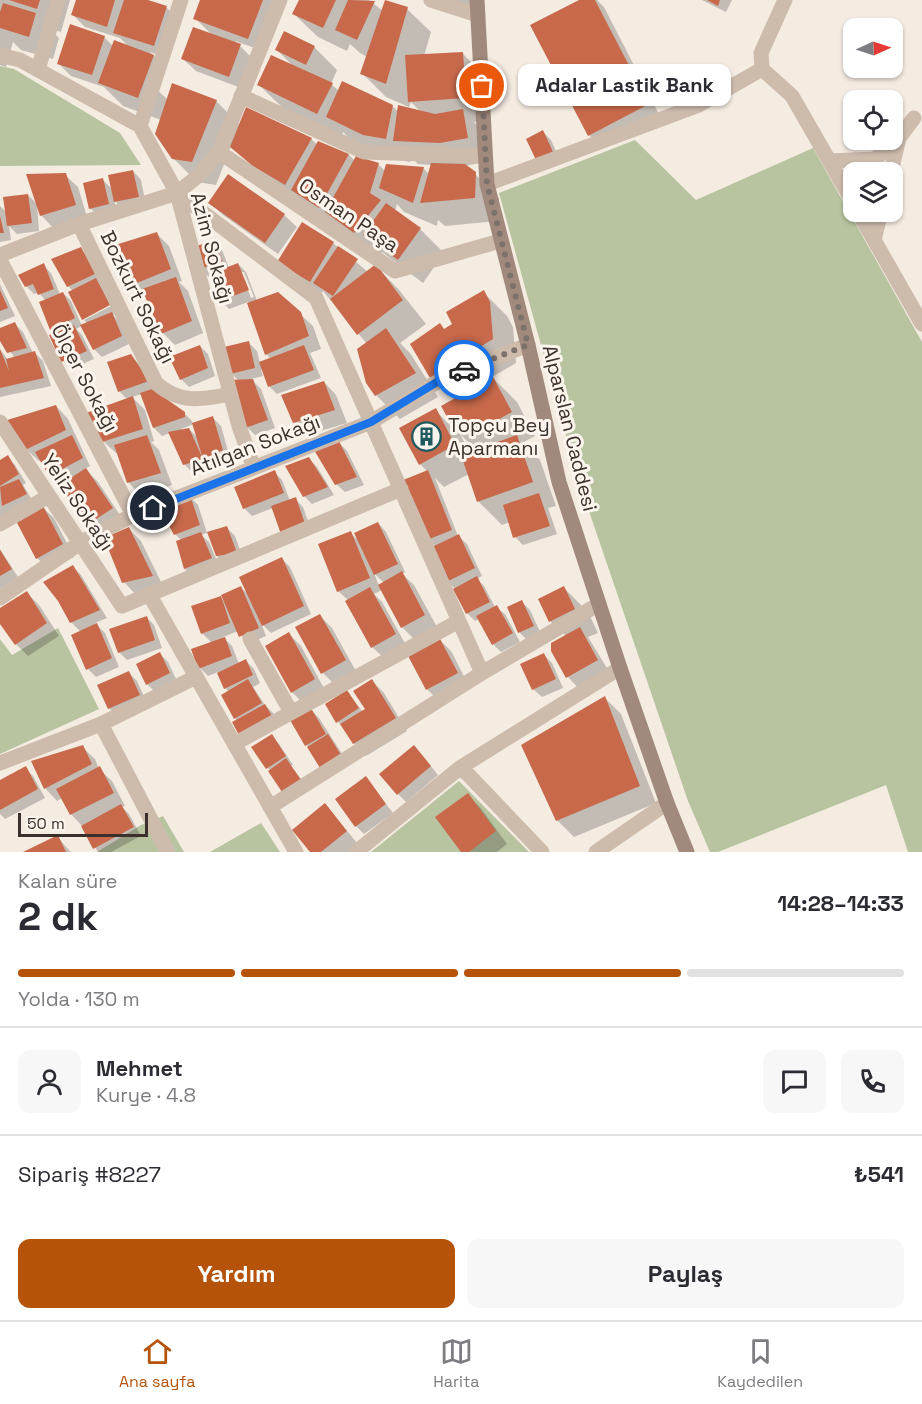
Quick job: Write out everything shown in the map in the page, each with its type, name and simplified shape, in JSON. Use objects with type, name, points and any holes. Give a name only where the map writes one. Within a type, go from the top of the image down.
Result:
[{"type":"street","points":[[38,70],[58,0]]},
{"type":"street","points":[[0,55],[20,60],[140,126],[181,0]]},
{"type":"street","points":[[0,255],[79,224],[177,193],[198,176],[219,152],[280,0]]},
{"type":"street","points":[[431,0],[478,8]]},
{"type":"street","points":[[785,0],[761,53],[762,69],[792,96],[843,185]]},
{"type":"street","name":"Alparslan Caddesi","points":[[478,8],[487,184],[528,345],[559,482],[620,668],[667,803],[687,852]]},
{"type":"street","points":[[487,184],[699,105],[762,69]]},
{"type":"street","points":[[241,96],[364,152],[485,156]]},
{"type":"street","points":[[903,133],[914,118]]},
{"type":"street","name":"Azim Sokağı","points":[[140,126],[177,193],[230,394],[254,468]]},
{"type":"street","points":[[829,161],[875,159],[885,150]]},
{"type":"street","name":"Osman Paşa","points":[[219,152],[395,271],[500,241]]},
{"type":"street","points":[[177,193],[316,298],[482,673]]},
{"type":"street","points":[[864,222],[922,324]]},
{"type":"street","points":[[874,240],[878,222]]},
{"type":"street","name":"Bozkurt Sokağı","points":[[79,224],[156,383],[172,394],[189,400],[230,394]]},
{"type":"street","name":"Ölçer Sokağı","points":[[0,260],[133,515]]},
{"type":"street","name":"Atılgan Sokağı","points":[[0,598],[80,543],[133,515],[371,422],[447,376],[528,345]]},
{"type":"street","name":"Yeliz Sokağı","points":[[0,422],[122,606],[149,594]]},
{"type":"street","points":[[0,451],[14,443]]},
{"type":"street","points":[[296,852],[149,594],[401,489]]},
{"type":"street","points":[[0,524],[49,496]]},
{"type":"street","points":[[270,807],[482,673],[599,604]]},
{"type":"street","points":[[234,744],[459,621]]},
{"type":"street","points":[[250,639],[291,712]]},
{"type":"street","points":[[357,852],[462,766],[620,668]]},
{"type":"street","points":[[0,763],[101,724],[196,677]]},
{"type":"street","points":[[101,724],[168,852]]},
{"type":"street","points":[[462,766],[542,852]]},
{"type":"street","points":[[596,852],[667,803]]},
{"type":"green space","points":[[0,66],[14,69],[120,133],[141,165],[0,166]]},
{"type":"green space","points":[[635,140],[696,200],[813,148],[843,201],[843,222],[855,222],[922,342],[922,852],[908,852],[886,785],[718,852],[710,852],[688,801],[578,479],[499,193]]},
{"type":"green space","points":[[58,628],[99,709],[0,754],[0,639],[12,655]]},
{"type":"green space","points":[[459,781],[529,852],[371,852]]},
{"type":"green space","points":[[163,816],[184,852],[97,852],[141,825]]},
{"type":"green space","points":[[261,823],[280,852],[210,852]]},
{"type":"building","points":[[9,0],[40,0],[37,9]]},
{"type":"building","points":[[76,0],[115,0],[107,27],[71,15]]},
{"type":"building","points":[[124,0],[148,0],[167,6],[154,46],[113,33]]},
{"type":"building","points":[[200,0],[263,0],[248,39],[193,19]]},
{"type":"building","points":[[299,0],[336,0],[323,28],[292,14]]},
{"type":"building","points":[[348,0],[375,1],[357,40],[335,30]]},
{"type":"building","points":[[385,0],[408,7],[386,84],[360,74]]},
{"type":"building","points":[[579,0],[595,0],[649,104],[588,136],[530,25]]},
{"type":"building","points":[[707,0],[720,0],[718,6]]},
{"type":"building","points":[[3,3],[36,13],[29,37],[0,28],[0,12]]},
{"type":"building","points":[[70,24],[105,36],[92,75],[57,64]]},
{"type":"building","points":[[193,27],[241,44],[229,77],[181,59]]},
{"type":"building","points":[[284,31],[315,46],[306,65],[275,50]]},
{"type":"building","points":[[114,40],[154,55],[138,98],[98,83]]},
{"type":"building","points":[[463,52],[466,98],[408,102],[405,55]]},
{"type":"building","points":[[271,55],[333,83],[317,114],[257,85]]},
{"type":"building","points":[[342,81],[393,105],[386,139],[363,135],[326,117]]},
{"type":"building","points":[[172,83],[217,100],[192,162],[172,159],[155,134]]},
{"type":"building","points":[[398,105],[435,114],[463,109],[468,138],[440,143],[393,141]]},
{"type":"building","points":[[246,107],[312,138],[285,185],[253,166],[230,147]]},
{"type":"building","points":[[543,130],[553,152],[536,160],[526,139]]},
{"type":"building","points":[[318,141],[349,154],[319,208],[291,190]]},
{"type":"building","points":[[356,156],[379,163],[370,193],[381,200],[354,233],[325,212]]},
{"type":"building","points":[[431,163],[465,164],[476,172],[475,198],[420,203]]},
{"type":"building","points":[[386,164],[424,167],[413,203],[379,188]]},
{"type":"building","points":[[133,170],[139,197],[114,202],[108,175]]},
{"type":"building","points":[[66,173],[76,205],[40,216],[26,174]]},
{"type":"building","points":[[228,174],[285,214],[265,243],[208,203]]},
{"type":"building","points":[[103,178],[109,204],[89,209],[83,183]]},
{"type":"building","points":[[28,194],[32,223],[7,226],[3,197]]},
{"type":"building","points":[[386,203],[421,228],[398,260],[363,235]]},
{"type":"building","points":[[0,216],[4,233],[0,233]]},
{"type":"building","points":[[302,222],[334,242],[310,282],[277,262]]},
{"type":"building","points":[[157,232],[171,269],[132,285],[112,246]]},
{"type":"building","points":[[214,240],[222,261],[200,269],[194,247]]},
{"type":"building","points":[[338,246],[358,259],[333,296],[313,283]]},
{"type":"building","points":[[81,247],[95,274],[67,287],[51,259]]},
{"type":"building","points":[[44,263],[54,289],[38,295],[33,284],[25,287],[18,275]]},
{"type":"building","points":[[238,263],[249,290],[220,301],[210,274]]},
{"type":"building","points":[[376,264],[403,300],[357,335],[330,299]]},
{"type":"building","points":[[176,277],[192,321],[161,334],[142,289]]},
{"type":"building","points":[[96,278],[110,305],[82,320],[68,292]]},
{"type":"building","points":[[0,290],[8,308],[0,311]]},
{"type":"building","points":[[484,290],[490,302],[493,339],[430,378],[410,344],[440,323],[444,329],[452,324],[446,312]]},
{"type":"building","points":[[63,292],[75,318],[50,330],[39,302]]},
{"type":"building","points":[[278,292],[301,312],[309,336],[265,355],[247,303]]},
{"type":"building","points":[[112,312],[122,336],[93,350],[80,325]]},
{"type":"building","points":[[15,322],[27,348],[7,353],[0,341],[0,328]]},
{"type":"building","points":[[74,325],[87,351],[61,362],[49,335]]},
{"type":"building","points":[[386,328],[416,373],[375,396],[366,383],[357,349]]},
{"type":"building","points":[[249,341],[255,368],[230,374],[224,347]]},
{"type":"building","points":[[200,345],[208,368],[180,380],[169,357]]},
{"type":"building","points":[[304,345],[314,370],[268,387],[259,362]]},
{"type":"building","points":[[0,349],[9,371],[6,359],[35,351],[44,378],[0,388]]},
{"type":"building","points":[[131,354],[149,381],[118,392],[107,362]]},
{"type":"building","points":[[493,377],[512,412],[476,432],[471,422],[455,431],[441,406]]},
{"type":"building","points":[[253,379],[268,420],[245,428],[227,380]]},
{"type":"building","points":[[324,381],[335,410],[293,423],[281,395]]},
{"type":"building","points":[[152,389],[185,412],[185,417],[153,428],[140,393]]},
{"type":"building","points":[[133,396],[143,429],[102,442],[86,413]]},
{"type":"building","points":[[56,405],[66,430],[25,450],[4,421]]},
{"type":"building","name":"Topçu Bey Aparmanı","points":[[436,408],[455,445],[419,465],[399,428]]},
{"type":"building","points":[[213,416],[223,450],[203,459],[192,423]]},
{"type":"building","points":[[189,428],[203,459],[183,465],[168,432]]},
{"type":"building","points":[[72,435],[83,458],[49,476],[35,452]]},
{"type":"building","points":[[147,435],[161,473],[127,483],[114,445]]},
{"type":"building","points":[[517,435],[533,482],[477,502],[461,455]]},
{"type":"building","points":[[339,441],[357,477],[335,485],[314,450]]},
{"type":"building","points":[[8,455],[19,474],[0,486],[0,460]]},
{"type":"building","points":[[309,457],[328,487],[303,497],[285,466]]},
{"type":"building","points":[[86,468],[113,508],[87,525],[60,485]]},
{"type":"building","points":[[275,470],[284,493],[243,509],[234,487]]},
{"type":"building","points":[[428,470],[452,530],[427,540],[403,480]]},
{"type":"building","points":[[19,479],[27,494],[2,506],[0,487]]},
{"type":"building","points":[[539,493],[550,526],[513,538],[503,505]]},
{"type":"building","points":[[190,495],[200,525],[174,535],[161,510]]},
{"type":"building","points":[[296,497],[305,524],[281,534],[271,506]]},
{"type":"building","points":[[42,504],[63,544],[36,559],[15,519]]},
{"type":"building","points":[[378,522],[398,564],[374,575],[354,533]]},
{"type":"building","points":[[227,526],[237,553],[216,556],[207,532]]},
{"type":"building","points":[[129,527],[153,576],[122,583],[104,538]]},
{"type":"building","points":[[351,531],[370,578],[337,592],[318,544]]},
{"type":"building","points":[[201,532],[212,558],[184,569],[176,541]]},
{"type":"building","points":[[459,534],[475,568],[446,582],[430,548]]},
{"type":"building","points":[[0,550],[12,569],[0,576]]},
{"type":"building","points":[[282,557],[304,606],[262,626],[239,577]]},
{"type":"building","points":[[73,565],[100,610],[70,623],[58,601],[43,582]]},
{"type":"building","points":[[402,571],[425,615],[401,628],[378,585]]},
{"type":"building","points":[[477,576],[490,602],[466,614],[453,589]]},
{"type":"building","points":[[241,586],[259,628],[239,637],[221,595]]},
{"type":"building","points":[[564,586],[575,609],[549,622],[538,599]]},
{"type":"building","points":[[370,587],[396,634],[371,648],[345,601]]},
{"type":"building","points":[[27,591],[47,623],[15,645],[0,624],[0,608]]},
{"type":"building","points":[[221,596],[230,623],[201,634],[191,606]]},
{"type":"building","points":[[522,600],[534,626],[518,633],[507,607]]},
{"type":"building","points":[[497,605],[513,633],[492,645],[476,616]]},
{"type":"building","points":[[320,614],[346,660],[321,674],[295,627]]},
{"type":"building","points":[[147,616],[155,640],[118,653],[109,629]]},
{"type":"building","points":[[97,623],[112,658],[86,670],[71,635]]},
{"type":"building","points":[[580,627],[598,660],[566,678],[551,651],[551,643]]},
{"type":"building","points":[[289,632],[315,679],[291,693],[265,646]]},
{"type":"building","points":[[225,637],[232,656],[198,669],[191,649]]},
{"type":"building","points":[[439,637],[458,673],[426,690],[407,654]]},
{"type":"building","points":[[160,652],[170,673],[146,685],[136,664]]},
{"type":"building","points":[[544,653],[556,679],[532,690],[520,664]]},
{"type":"building","points":[[246,659],[253,675],[224,689],[217,673]]},
{"type":"building","points":[[129,671],[140,695],[108,709],[97,685]]},
{"type":"building","points":[[248,679],[262,703],[234,719],[221,695]]},
{"type":"building","points":[[372,679],[396,718],[353,744],[340,724],[365,709],[353,691]]},
{"type":"building","points":[[347,690],[359,708],[336,723],[325,704]]},
{"type":"building","points":[[605,696],[640,786],[556,821],[521,745]]},
{"type":"building","points":[[265,704],[273,718],[240,737],[232,722]]},
{"type":"building","points":[[311,708],[326,734],[305,746],[290,720]]},
{"type":"building","points":[[272,734],[286,756],[266,769],[251,747]]},
{"type":"building","points":[[328,734],[341,755],[320,768],[307,747]]},
{"type":"building","points":[[83,745],[92,764],[44,789],[31,761]]},
{"type":"building","points":[[414,745],[431,766],[397,795],[379,774]]},
{"type":"building","points":[[286,758],[301,780],[282,792],[268,771]]},
{"type":"building","points":[[26,766],[38,789],[0,810],[0,780]]},
{"type":"building","points":[[100,766],[114,793],[70,815],[56,789]]},
{"type":"building","points":[[366,776],[386,804],[355,827],[335,799]]},
{"type":"building","points":[[468,793],[496,831],[469,852],[461,852],[435,817]]},
{"type":"building","points":[[325,803],[347,831],[321,852],[310,852],[292,830]]},
{"type":"building","points":[[121,804],[134,827],[93,849],[81,826]]},
{"type":"building","points":[[58,835],[66,852],[23,852]]},
{"type":"way so far","points":[[464,370],[528,345],[487,184],[482,86]]},
{"type":"place","name":"Adalar Lastik Bank","points":[[482,86]]},
{"type":"place","name":"Topçu Bey Aparmanı","points":[[427,437]]},
{"type":"route","points":[[153,508],[371,422],[447,376],[464,370]]}]
